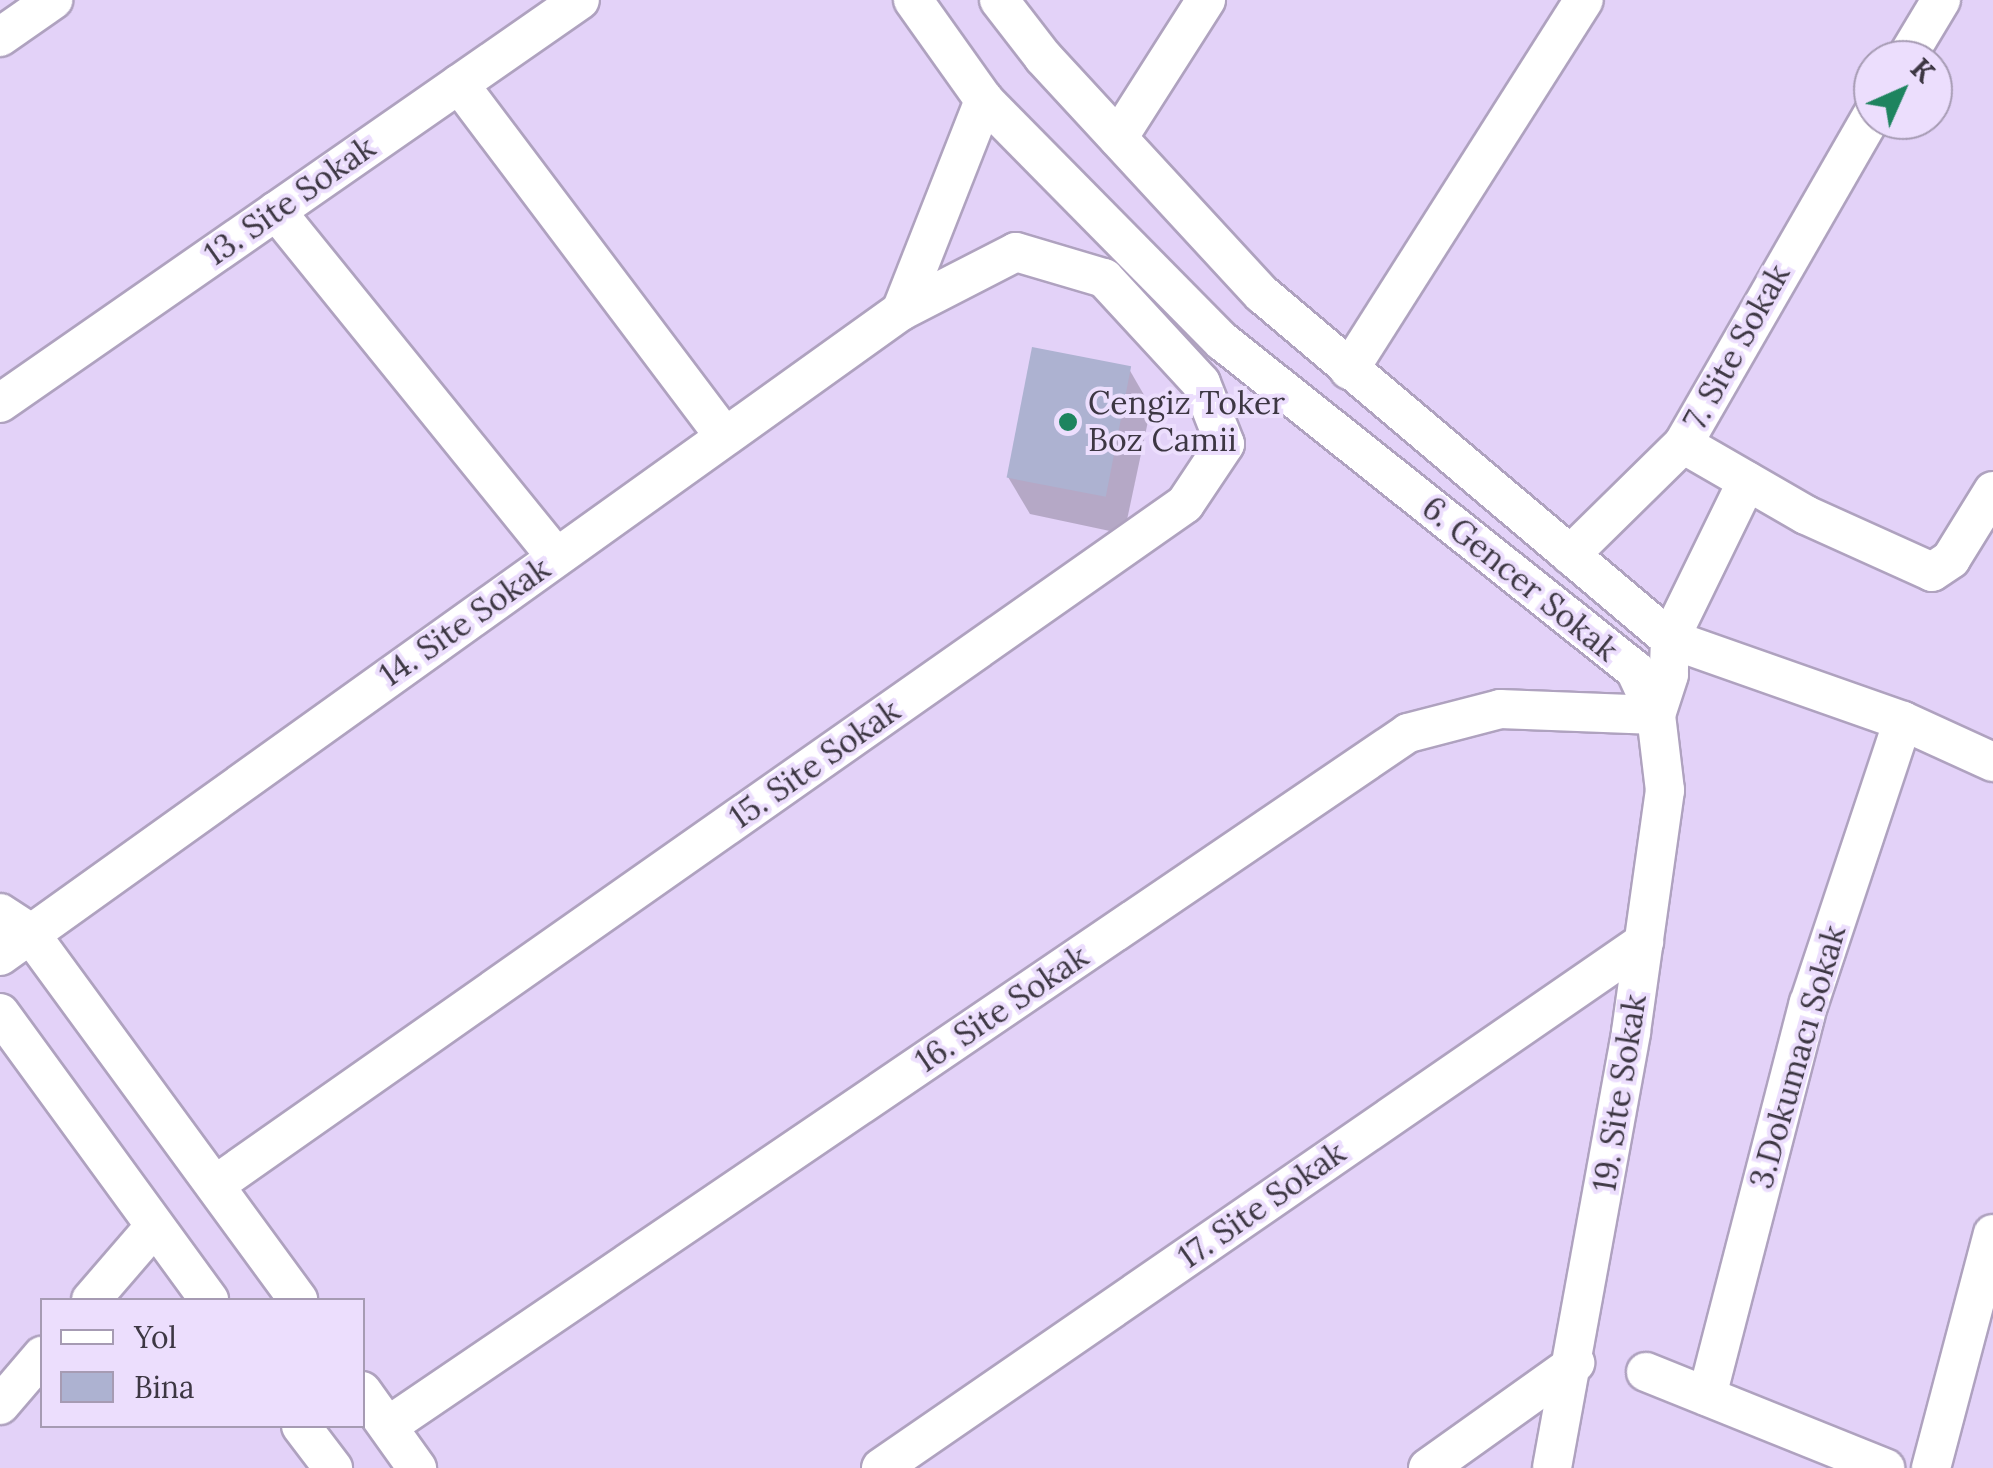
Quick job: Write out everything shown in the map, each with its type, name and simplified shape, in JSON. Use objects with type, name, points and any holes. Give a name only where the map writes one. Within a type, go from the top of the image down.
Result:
[{"type":"street","points":[[0,37],[53,0]]},
{"type":"street","name":"13. Site Sokak","points":[[0,403],[580,0]]},
{"type":"street","name":"6. Gencer Sokak","points":[[913,0],[984,100],[1222,341],[1635,670],[1656,715]]},
{"type":"street","name":"6. Gencer Sokak","points":[[999,0],[1118,138],[1262,294],[1670,640],[1670,675],[1656,715]]},
{"type":"street","points":[[1118,138],[1206,0]]},
{"type":"street","points":[[1349,370],[1584,0]]},
{"type":"street","points":[[1917,40],[1941,0]]},
{"type":"street","points":[[460,84],[724,436]]},
{"type":"street","points":[[900,312],[984,100]]},
{"type":"street","name":"7. Site Sokak","points":[[1570,555],[1683,444],[1858,140]]},
{"type":"street","points":[[276,212],[556,557]]},
{"type":"street","points":[[1104,278],[1111,232]]},
{"type":"street","name":"14. Site Sokak","points":[[0,956],[14,922],[556,557],[900,312],[1016,252],[1104,278]]},
{"type":"street","name":"15. Site Sokak","points":[[216,1185],[1185,504],[1224,444],[1201,383],[1104,278]]},
{"type":"street","points":[[1683,444],[1747,481],[1932,572],[1950,559],[1993,491]]},
{"type":"street","points":[[1747,481],[1670,640],[1904,721],[1993,762]]},
{"type":"street","name":"16. Site Sokak","points":[[388,1426],[1408,733],[1500,709],[1656,715]]},
{"type":"street","name":"19. Site Sokak","points":[[1552,1468],[1576,1363],[1665,790],[1656,715]]},
{"type":"street","name":"3.Dokumacı Sokak","points":[[1706,1396],[1809,1003],[1904,721]]},
{"type":"street","points":[[14,922],[216,1185],[297,1298]]},
{"type":"street","name":"17. Site Sokak","points":[[881,1468],[1644,942]]},
{"type":"street","points":[[0,1013],[207,1298]]},
{"type":"street","points":[[93,1298],[154,1227]]},
{"type":"street","points":[[1931,1468],[1993,1234]]},
{"type":"street","points":[[0,1405],[40,1358]]},
{"type":"street","points":[[1428,1468],[1576,1363]]},
{"type":"street","points":[[1646,1372],[1885,1468]]},
{"type":"street","points":[[365,1395],[417,1468]]},
{"type":"street","points":[[303,1428],[333,1468]]},
{"type":"shaded area","points":[[0,0],[1993,0],[1993,1468],[0,1468]]},
{"type":"building","name":"Cengiz Toker Boz Camii","points":[[1032,347],[1131,366],[1106,497],[1007,478]]},
{"type":"place","name":"Cengiz Toker Boz Camii","points":[[1068,422]]}]
